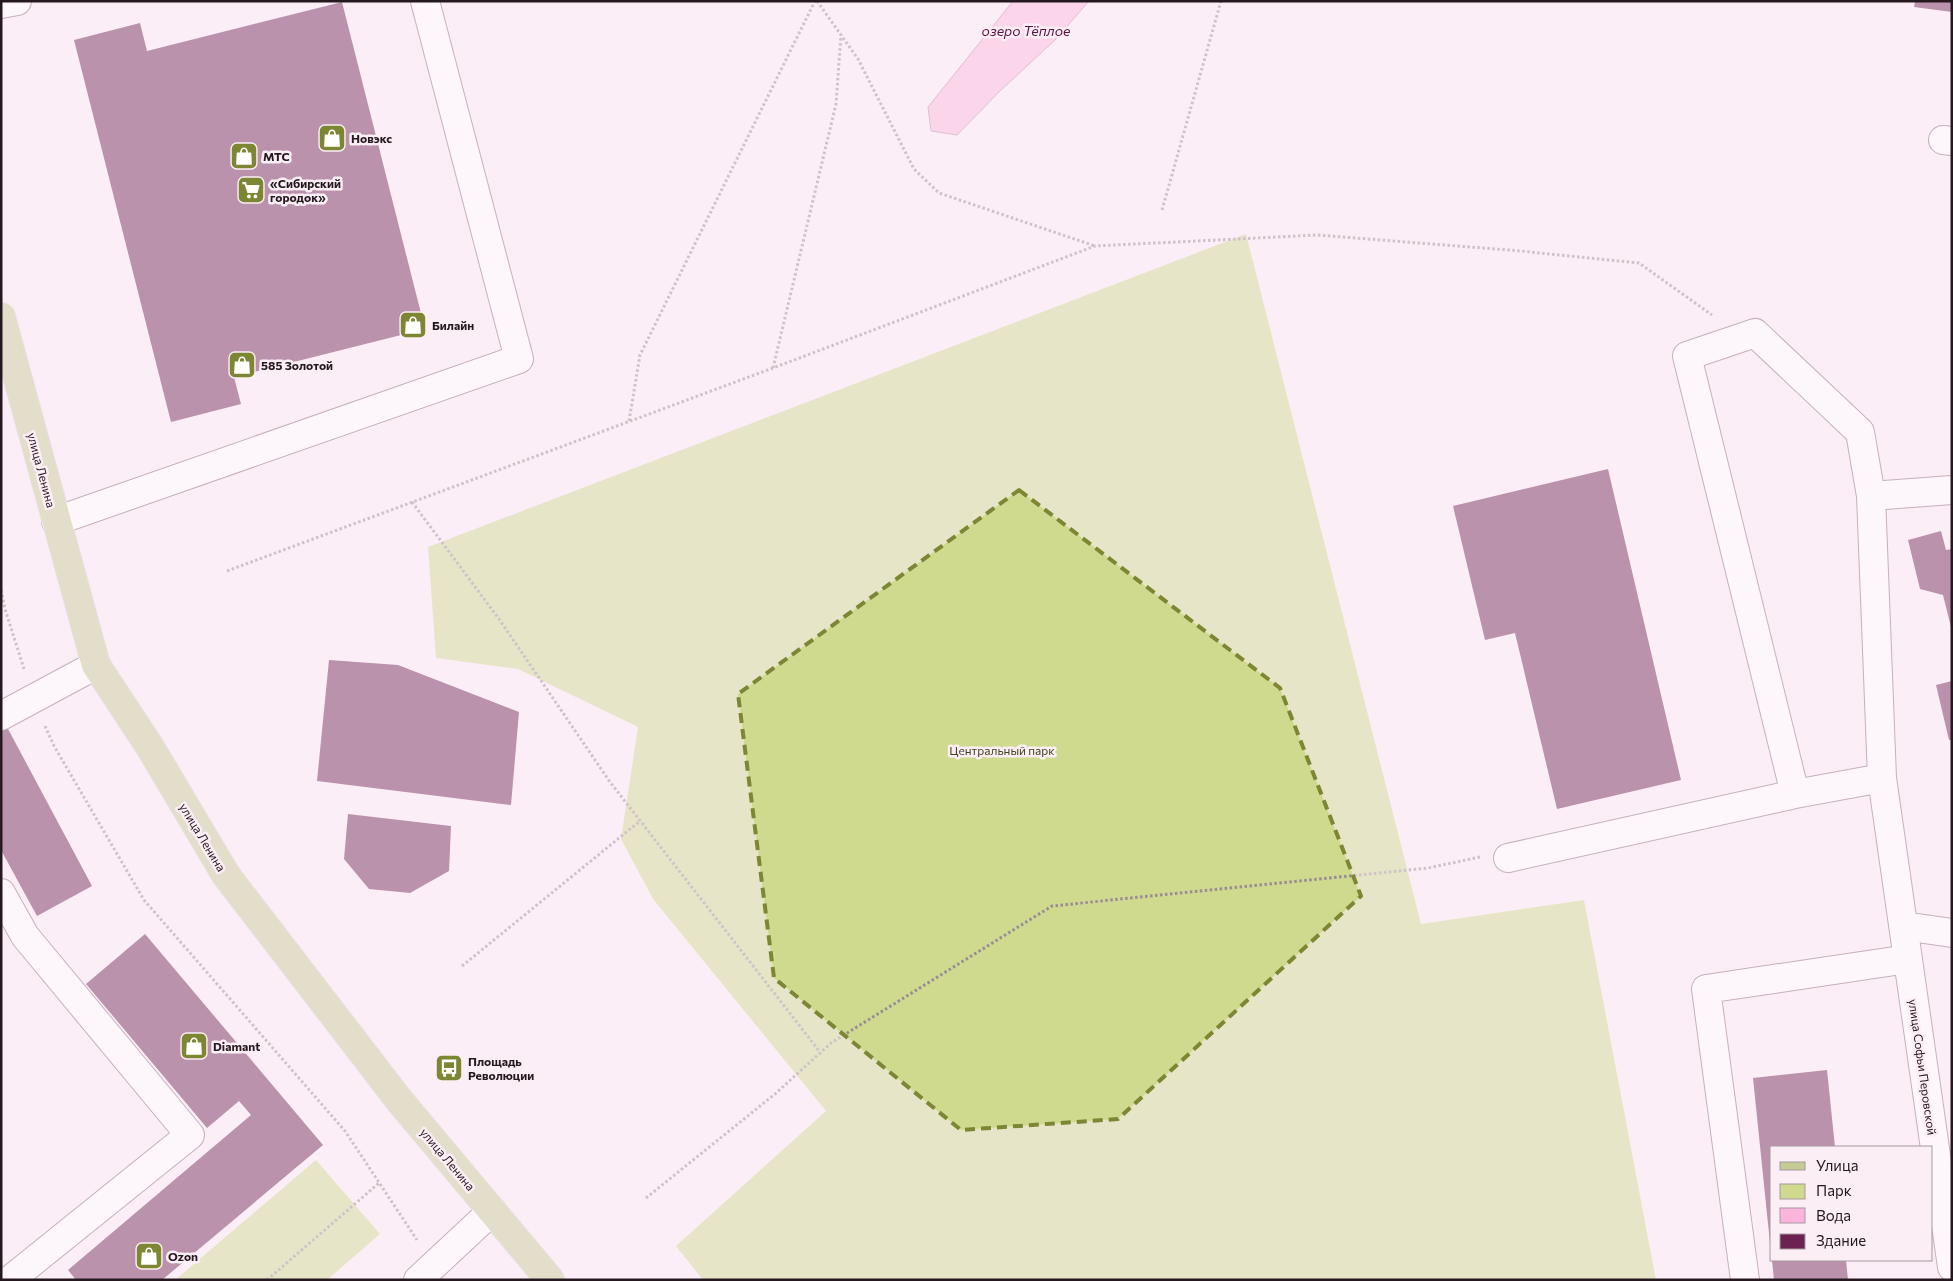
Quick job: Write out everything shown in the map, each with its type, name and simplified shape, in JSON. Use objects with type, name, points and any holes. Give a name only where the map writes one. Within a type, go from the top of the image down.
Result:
[{"type":"main road","name":"улица Ленина","points":[[1,317],[96,665],[150,747],[226,875],[399,1100],[550,1280]]},
{"type":"street","points":[[1,4],[17,1]]},
{"type":"street","points":[[56,521],[519,359],[425,1]]},
{"type":"street","name":"улица Софьи Перовской","points":[[1743,338],[1755,333],[1860,432],[1871,496],[1882,778],[1952,1267]]},
{"type":"street","points":[[1743,338],[1687,356],[1795,794]]},
{"type":"street","points":[[1871,496],[1952,490]]},
{"type":"street","points":[[1,716],[96,665]]},
{"type":"street","points":[[1496,857],[1795,794],[1882,778]]},
{"type":"street","points":[[1,893],[25,936],[190,1135],[15,1278]]},
{"type":"street","points":[[1903,926],[1952,933]]},
{"type":"street","points":[[1744,1280],[1706,989],[1908,959]]},
{"type":"street","points":[[426,1273],[492,1211]]},
{"type":"path","points":[[629,421],[640,355],[816,1],[858,60],[914,169],[938,193],[1095,246]]},
{"type":"path","points":[[1162,210],[1221,1]]},
{"type":"path","points":[[774,368],[836,104],[841,34]]},
{"type":"path","points":[[227,571],[774,368],[1095,246],[1318,235],[1521,251],[1639,263],[1743,338]]},
{"type":"path","points":[[412,502],[499,619],[610,782],[820,1052]]},
{"type":"path","points":[[1,590],[5,609],[34,699],[54,746],[144,900],[344,1131],[379,1183],[426,1273]]},
{"type":"path","points":[[462,966],[640,821]]},
{"type":"path","points":[[646,1198],[775,1094],[831,1043],[1052,906],[1428,868],[1496,857]]},
{"type":"path","points":[[267,1280],[379,1183]]},
{"type":"highlighted area","points":[[1019,490],[1280,688],[1361,896],[1118,1119],[961,1130],[774,978],[738,694]]},
{"type":"green space","name":"Центральный парк","points":[[1246,234],[1421,924],[1584,900],[1656,1280],[703,1280],[676,1246],[826,1111],[653,899],[621,839],[638,727],[518,669],[436,658],[428,547]]},
{"type":"green space","points":[[316,1160],[380,1234],[327,1280],[175,1280]]},
{"type":"water","name":"озеро Тёплое","points":[[1013,1],[1089,1],[1056,39],[1000,91],[957,135],[931,131],[928,107]]},
{"type":"building","points":[[1915,1],[1952,1],[1952,12],[1914,7]]},
{"type":"building","name":"«Сибирский городок»","points":[[342,2],[425,329],[234,377],[241,404],[171,422],[74,40],[140,23],[147,51]]},
{"type":"building","points":[[1608,469],[1681,780],[1557,809],[1515,633],[1485,640],[1453,506]]},
{"type":"building","points":[[1941,531],[1946,550],[1952,549],[1951,627],[1943,595],[1920,589],[1908,540]]},
{"type":"building","points":[[329,660],[398,665],[519,712],[511,805],[317,781]]},
{"type":"building","points":[[1952,681],[1952,740],[1949,740],[1936,685]]},
{"type":"building","points":[[7,727],[92,886],[37,916],[1,850],[1,730]]},
{"type":"building","points":[[348,814],[451,826],[449,871],[410,893],[369,889],[344,859]]},
{"type":"building","points":[[145,934],[323,1145],[162,1280],[76,1280],[68,1270],[251,1115],[239,1101],[207,1128],[86,984]]},
{"type":"building","points":[[1827,1070],[1835,1146],[1770,1146],[1770,1243],[1753,1078]]},
{"type":"building","points":[[1772,1261],[1846,1261],[1848,1280],[1774,1280]]},
{"type":"place","name":"Новэкс","points":[[332,138]]},
{"type":"place","name":"МТС","points":[[244,156]]},
{"type":"place","name":"«Сибирский городок»","points":[[251,190]]},
{"type":"place","name":"Билайн","points":[[413,325]]},
{"type":"place","name":"585 Золотой","points":[[242,365]]},
{"type":"place","name":"Diamant","points":[[194,1046]]},
{"type":"place","name":"Площадь Революции","points":[[449,1068]]},
{"type":"place","name":"Ozon","points":[[149,1256]]}]
